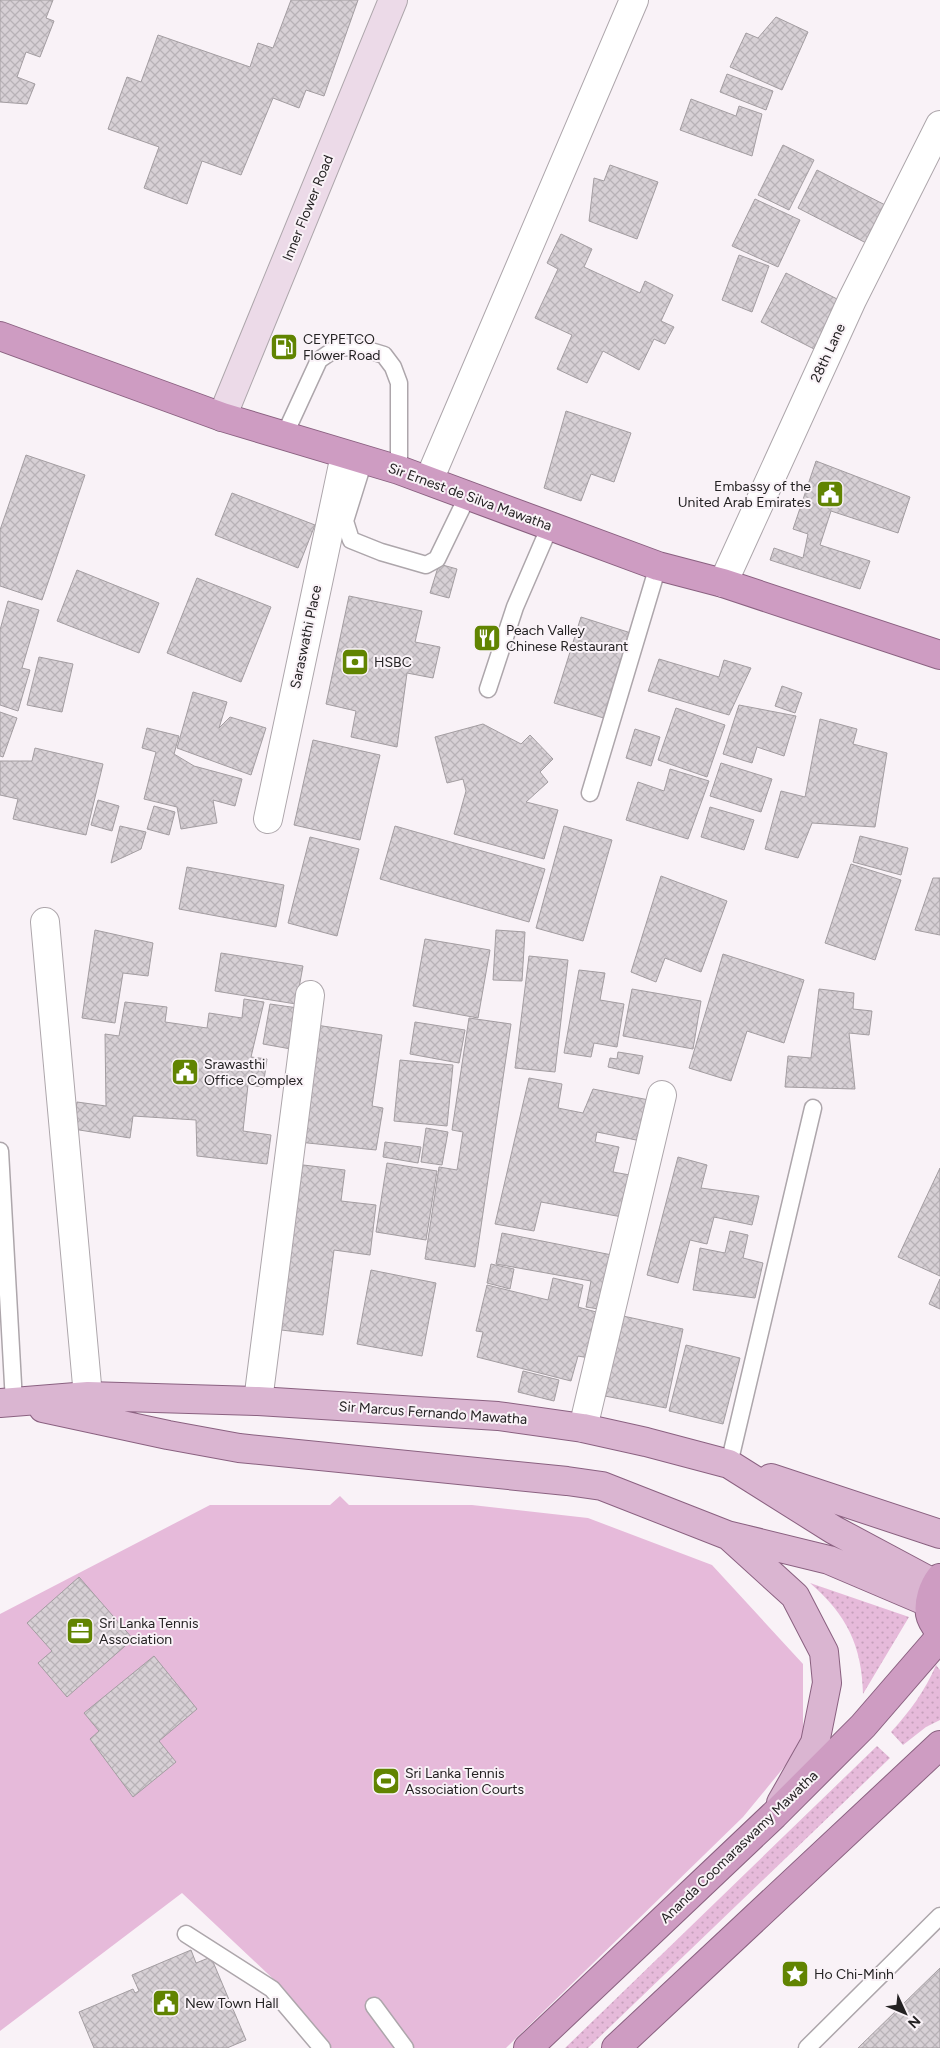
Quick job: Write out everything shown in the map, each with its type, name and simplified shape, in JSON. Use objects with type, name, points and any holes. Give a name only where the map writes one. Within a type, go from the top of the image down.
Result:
[{"type":"highway","name":"Sir Ernest de Silva Mawatha","points":[[0,336],[222,417],[429,480],[658,566],[722,583],[940,655]]},
{"type":"highway","points":[[935,1588],[930,1614],[940,1632]]},
{"type":"highway","name":"Ananda Coomaraswamy Mawatha","points":[[528,2048],[774,1815],[863,1726],[940,1637]]},
{"type":"highway","points":[[616,2048],[940,1745]]},
{"type":"main road","name":"Inner Flower Road","points":[[222,417],[393,0]]},
{"type":"main road","name":"Sir Marcus Fernando Mawatha","points":[[7,1403],[88,1396],[258,1401],[498,1416],[583,1428],[729,1464],[834,1530],[935,1588]]},
{"type":"main road","points":[[7,1403],[239,1448],[602,1486],[728,1535],[935,1588]]},
{"type":"main road","points":[[729,1464],[940,1534]]},
{"type":"main road","points":[[728,1535],[795,1596],[824,1652],[827,1683],[815,1743],[774,1815]]},
{"type":"street","points":[[429,480],[634,0]]},
{"type":"street","name":"28th Lane","points":[[722,583],[852,300],[940,125]]},
{"type":"street","name":"Saraswathi Place","points":[[268,819],[354,457]]},
{"type":"street","points":[[45,922],[88,1396]]},
{"type":"street","points":[[258,1401],[310,994]]},
{"type":"street","points":[[583,1428],[662,1095]]},
{"type":"lane","points":[[284,436],[319,360],[338,347],[361,348],[384,356],[399,382],[399,470]]},
{"type":"lane","points":[[354,457],[345,521],[352,540],[381,552],[426,565],[437,559],[468,495]]},
{"type":"lane","points":[[488,689],[515,606],[550,526]]},
{"type":"lane","points":[[590,793],[658,566]]},
{"type":"lane","points":[[729,1464],[813,1108]]},
{"type":"lane","points":[[0,1151],[7,1403]]},
{"type":"lane","points":[[807,2048],[940,1916]]},
{"type":"lane","points":[[186,1934],[272,1990],[322,2048]]},
{"type":"lane","points":[[374,2006],[405,2048]]},
{"type":"shaded area","name":"Sri Lanka Tennis Association Courts","points":[[340,1496],[349,1505],[472,1505],[588,1518],[712,1565],[803,1664],[803,1744],[743,1817],[506,2048],[321,2048],[286,1991],[182,1893],[0,2031],[0,1614],[210,1505],[330,1505]]},
{"type":"shaded area","points":[[810,1583],[909,1617],[863,1694],[860,1661],[850,1632],[834,1607]]},
{"type":"shaded area","points":[[936,1665],[940,1670],[940,1720],[926,1727],[903,1745],[891,1732],[916,1700]]},
{"type":"shaded area","points":[[877,1746],[890,1758],[588,2048],[565,2048]]},
{"type":"building","points":[[0,0],[53,0],[46,18],[54,21],[40,57],[26,52],[17,77],[35,84],[27,104],[0,102]]},
{"type":"building","points":[[291,0],[358,0],[324,96],[306,90],[299,108],[273,98],[241,175],[202,161],[187,204],[144,188],[159,147],[108,129],[127,77],[141,82],[158,35],[250,67],[258,43],[273,48]]},
{"type":"building","points":[[776,17],[808,32],[782,90],[730,67],[746,33],[758,38]]},
{"type":"building","points":[[727,74],[773,91],[766,110],[720,92]]},
{"type":"building","points":[[691,99],[736,116],[739,106],[762,114],[752,156],[680,130]]},
{"type":"building","points":[[783,145],[814,160],[789,210],[758,195]]},
{"type":"building","points":[[610,165],[658,182],[637,239],[589,221],[594,178],[604,181]]},
{"type":"building","points":[[817,170],[891,208],[872,246],[798,208]]},
{"type":"building","points":[[755,199],[800,220],[778,267],[732,246]]},
{"type":"building","points":[[561,234],[592,249],[584,267],[640,293],[645,281],[673,295],[661,321],[674,327],[665,344],[654,339],[639,370],[603,351],[587,383],[557,369],[572,335],[535,318],[558,269],[547,263]]},
{"type":"building","points":[[739,255],[769,266],[752,312],[722,300]]},
{"type":"building","points":[[786,273],[839,300],[814,349],[761,322]]},
{"type":"building","points":[[566,411],[631,433],[614,482],[591,474],[581,501],[544,488]]},
{"type":"building","points":[[26,455],[85,475],[42,600],[0,586],[0,530]]},
{"type":"building","points":[[816,461],[910,497],[898,533],[831,511],[820,545],[870,561],[860,589],[770,560],[774,548],[803,558],[808,534],[793,529]]},
{"type":"building","points":[[232,493],[315,525],[298,568],[215,535]]},
{"type":"building","points":[[439,564],[457,569],[449,598],[430,593]]},
{"type":"building","points":[[77,570],[159,603],[139,653],[57,621]]},
{"type":"building","points":[[197,578],[271,607],[241,682],[167,653]]},
{"type":"building","points":[[349,596],[422,611],[415,642],[440,647],[433,678],[407,673],[397,747],[351,737],[356,711],[326,704]]},
{"type":"building","points":[[8,601],[39,610],[22,668],[30,670],[18,711],[0,705],[0,630]]},
{"type":"building","points":[[581,617],[634,634],[607,719],[554,703]]},
{"type":"building","points":[[39,657],[73,664],[62,712],[27,705]]},
{"type":"building","points":[[659,659],[719,677],[724,660],[751,668],[729,715],[648,691]]},
{"type":"building","points":[[782,686],[802,693],[795,713],[775,706]]},
{"type":"building","points":[[193,692],[227,702],[219,728],[230,717],[266,728],[251,775],[177,748]]},
{"type":"building","points":[[739,705],[796,716],[784,756],[757,747],[752,763],[723,754]]},
{"type":"building","points":[[676,708],[725,725],[707,777],[658,760]]},
{"type":"building","points":[[0,712],[17,718],[3,757],[0,756]]},
{"type":"building","points":[[820,719],[857,729],[853,744],[887,753],[875,827],[812,823],[798,858],[765,849],[781,791],[805,797]]},
{"type":"building","points":[[483,724],[521,744],[530,735],[553,759],[540,772],[548,782],[526,802],[558,810],[544,859],[454,834],[466,791],[463,779],[447,783],[435,737]]},
{"type":"building","points":[[147,728],[179,736],[174,754],[194,766],[242,779],[235,806],[213,800],[217,823],[181,829],[177,807],[144,799],[156,752],[142,748]]},
{"type":"building","points":[[635,729],[660,737],[651,766],[626,758]]},
{"type":"building","points":[[313,740],[380,755],[360,840],[294,825]]},
{"type":"building","points":[[35,748],[103,764],[86,835],[13,819],[18,799],[0,795],[0,761],[32,761]]},
{"type":"building","points":[[721,763],[772,779],[761,812],[710,796]]},
{"type":"building","points":[[670,769],[709,781],[688,839],[626,820],[638,782],[664,791]]},
{"type":"building","points":[[98,800],[119,806],[112,831],[91,825]]},
{"type":"building","points":[[154,806],[175,812],[169,835],[147,829]]},
{"type":"building","points":[[710,807],[754,820],[744,850],[701,837]]},
{"type":"building","points":[[120,826],[146,832],[141,849],[111,863]]},
{"type":"building","points":[[395,826],[545,869],[529,922],[380,879]]},
{"type":"building","points":[[564,826],[612,840],[583,941],[536,928]]},
{"type":"building","points":[[860,836],[908,848],[901,875],[853,862]]},
{"type":"building","points":[[310,837],[359,849],[337,936],[288,923]]},
{"type":"building","points":[[851,864],[901,880],[875,960],[825,943]]},
{"type":"building","points":[[187,867],[284,885],[276,927],[179,909]]},
{"type":"building","points":[[661,876],[727,901],[701,972],[665,958],[656,982],[631,972]]},
{"type":"building","points":[[933,878],[940,878],[940,935],[915,930]]},
{"type":"building","points":[[95,930],[153,943],[148,976],[123,973],[115,1023],[82,1018]]},
{"type":"building","points":[[496,930],[525,932],[522,981],[493,980]]},
{"type":"building","points":[[425,939],[490,950],[478,1018],[413,1006]]},
{"type":"building","points":[[221,953],[303,966],[296,1004],[215,991]]},
{"type":"building","points":[[723,954],[804,980],[784,1043],[747,1031],[731,1081],[689,1068]]},
{"type":"building","points":[[529,956],[568,960],[555,1072],[515,1068]]},
{"type":"building","points":[[579,970],[605,973],[600,1000],[624,1004],[617,1047],[594,1043],[591,1057],[564,1053]]},
{"type":"building","points":[[632,989],[701,1001],[693,1049],[623,1036]]},
{"type":"building","points":[[819,989],[854,993],[853,1009],[872,1011],[869,1035],[849,1033],[855,1089],[785,1087],[788,1056],[811,1058]]},
{"type":"building","name":"Srawasthi Office Complex","points":[[244,999],[264,1002],[251,1057],[267,1059],[263,1087],[248,1085],[243,1131],[271,1135],[267,1164],[197,1156],[196,1120],[133,1116],[130,1138],[73,1129],[77,1102],[106,1106],[105,1034],[119,1036],[125,1002],[167,1007],[165,1022],[207,1028],[209,1013],[242,1018]]},
{"type":"building","points":[[270,1004],[298,1008],[291,1049],[263,1044]]},
{"type":"building","points":[[469,1018],[511,1024],[475,1267],[425,1259],[439,1167],[457,1170],[463,1132],[452,1130]]},
{"type":"building","points":[[415,1022],[465,1030],[459,1063],[410,1054]]},
{"type":"building","points":[[316,1025],[382,1035],[372,1106],[383,1108],[376,1150],[298,1142]]},
{"type":"building","points":[[618,1052],[643,1056],[639,1074],[608,1067],[610,1058],[617,1059]]},
{"type":"building","points":[[400,1060],[453,1065],[447,1126],[394,1121]]},
{"type":"building","points":[[529,1078],[562,1084],[558,1108],[583,1113],[593,1089],[649,1100],[641,1141],[597,1132],[595,1142],[619,1147],[613,1172],[630,1175],[622,1217],[541,1202],[534,1231],[495,1224]]},
{"type":"building","points":[[426,1128],[448,1132],[442,1165],[421,1162]]},
{"type":"building","points":[[385,1142],[421,1147],[418,1163],[383,1157]]},
{"type":"building","points":[[678,1157],[707,1165],[701,1188],[759,1196],[752,1225],[714,1217],[707,1244],[690,1240],[678,1283],[647,1275]]},
{"type":"building","points":[[387,1163],[437,1171],[426,1240],[376,1232]]},
{"type":"building","points":[[295,1164],[345,1170],[341,1201],[376,1205],[370,1255],[334,1250],[323,1335],[273,1329]]},
{"type":"building","points":[[940,1168],[940,1276],[898,1257]]},
{"type":"building","points":[[730,1231],[748,1235],[743,1258],[763,1263],[755,1298],[693,1290],[700,1248],[725,1253]]},
{"type":"building","points":[[502,1233],[612,1255],[605,1310],[586,1307],[591,1281],[496,1264]]},
{"type":"building","points":[[491,1264],[514,1269],[510,1289],[487,1283]]},
{"type":"building","points":[[371,1270],[436,1283],[422,1356],[357,1344]]},
{"type":"building","points":[[553,1278],[583,1285],[578,1307],[600,1313],[589,1358],[578,1356],[571,1381],[477,1357],[483,1332],[476,1331],[487,1285],[548,1300]]},
{"type":"building","points":[[940,1279],[940,1309],[929,1304]]},
{"type":"building","points":[[623,1316],[683,1329],[666,1408],[605,1396]]},
{"type":"building","points":[[686,1345],[740,1358],[723,1424],[669,1411]]},
{"type":"building","points":[[523,1371],[559,1380],[554,1401],[518,1392]]},
{"type":"building","name":"Sri Lanka Tennis Association","points":[[79,1577],[133,1639],[67,1697],[38,1663],[52,1651],[27,1623]]},
{"type":"building","points":[[154,1656],[197,1709],[159,1741],[176,1762],[133,1797],[90,1739],[99,1731],[84,1713]]},
{"type":"building","name":"New Town Hall","points":[[191,1950],[196,1963],[211,1957],[246,2040],[227,2048],[94,2048],[79,2012],[133,1989],[135,1993],[139,1991],[132,1975]]},
{"type":"building","points":[[940,1968],[940,2048],[858,2048]]},
{"type":"place","name":"CEYPETCO Flower Road","points":[[284,347]]},
{"type":"place","name":"Embassy of the United Arab Emirates","points":[[830,494]]},
{"type":"place","name":"Peach Valley Chinese Restaurant","points":[[487,638]]},
{"type":"place","name":"HSBC","points":[[355,662]]},
{"type":"place","name":"Srawasthi Office Complex","points":[[185,1072]]},
{"type":"place","name":"Sri Lanka Tennis Association","points":[[80,1631]]},
{"type":"place","name":"Sri Lanka Tennis Association Courts","points":[[386,1781]]},
{"type":"place","name":"Ho Chi-Minh","points":[[795,1974]]},
{"type":"place","name":"New Town Hall","points":[[166,2003]]}]
